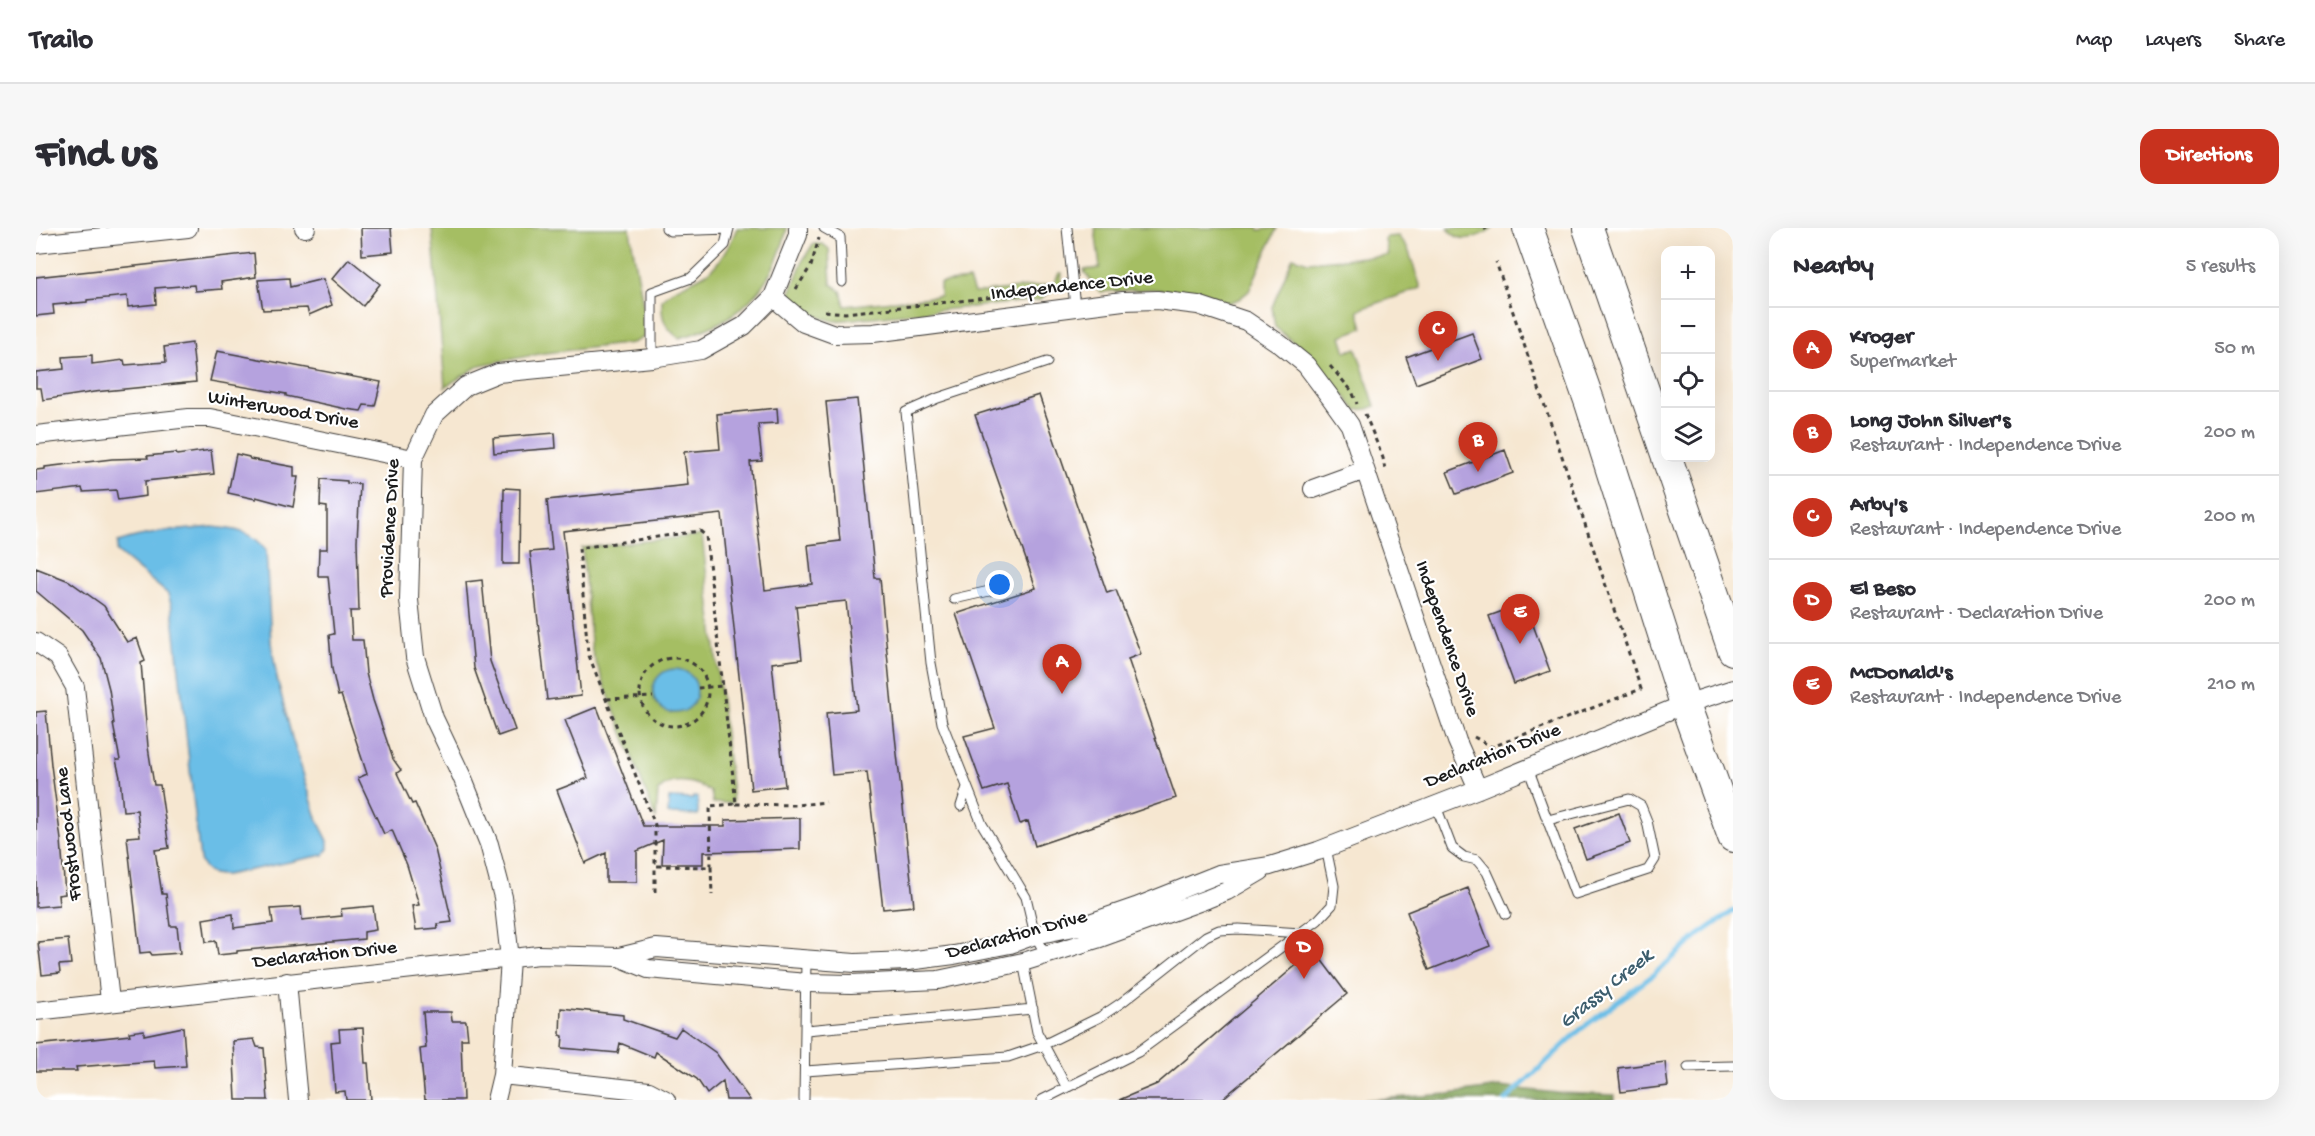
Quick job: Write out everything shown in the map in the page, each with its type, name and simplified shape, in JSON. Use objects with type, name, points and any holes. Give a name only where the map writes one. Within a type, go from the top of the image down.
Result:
[{"type":"main road","points":[[1528,228],[1590,403],[1685,704],[1733,837]]},
{"type":"main road","points":[[1588,228],[1661,441]]},
{"type":"main road","points":[[1668,462],[1733,650]]},
{"type":"street","points":[[36,244],[188,228]]},
{"type":"street","name":"Providence Drive","points":[[496,1100],[502,1075],[510,959],[503,897],[489,844],[462,777],[434,718],[415,657],[409,600],[413,459],[434,416],[466,386],[498,374],[652,358],[702,350],[744,327],[773,297],[798,235],[798,228]]},
{"type":"street","name":"Independence Drive","points":[[773,297],[804,323],[834,334],[873,333],[1123,301],[1157,300],[1198,305],[1246,321],[1280,344],[1306,365],[1350,425],[1457,741],[1478,789]]},
{"type":"street","name":"Winterwood Drive","points":[[36,435],[189,418],[210,418],[413,459]]},
{"type":"street","points":[[1312,489],[1365,470]]},
{"type":"street","name":"Frostwood Lane","points":[[36,642],[58,657],[75,687],[110,1001]]},
{"type":"street","name":"Declaration Drive","points":[[36,1011],[538,955],[619,957],[656,948],[855,963],[908,961],[954,955],[1010,944],[1035,934],[1094,921],[1220,874],[1270,866],[1326,848],[1436,806],[1685,704],[1733,689]]},
{"type":"street","name":"Declaration Drive","points":[[619,957],[648,969],[807,983],[851,984],[939,980],[1023,962],[1097,939],[1227,891],[1270,866]]},
{"type":"street","points":[[287,982],[298,1100]]},
{"type":"street","points":[[502,1075],[638,1089],[649,1091],[666,1100]]},
{"type":"lane","points":[[652,358],[652,292],[691,278],[725,245],[729,229],[670,231],[666,228]]},
{"type":"lane","points":[[1067,228],[1075,307]]},
{"type":"lane","points":[[822,231],[840,237],[842,282]]},
{"type":"lane","points":[[1046,955],[1035,934],[1026,897],[982,824],[942,723],[931,663],[906,412],[938,398],[1047,362]]},
{"type":"lane","points":[[954,599],[1007,587]]},
{"type":"lane","points":[[1528,768],[1575,894],[1648,870],[1655,859],[1647,821],[1641,806],[1629,799],[1548,820]]},
{"type":"lane","points":[[961,806],[967,787]]},
{"type":"lane","points":[[1436,806],[1452,848],[1464,857],[1477,860],[1487,872],[1506,914]]},
{"type":"lane","points":[[1042,1100],[1138,1052],[1318,920],[1332,905],[1334,886],[1326,848]]},
{"type":"lane","points":[[805,1071],[1008,1057],[1043,1044],[1100,1017],[1121,1004],[1206,936],[1219,930],[1301,933]]},
{"type":"lane","points":[[804,1100],[806,960]]},
{"type":"lane","points":[[1023,962],[1037,1032],[1067,1088]]},
{"type":"lane","points":[[806,1030],[1033,1009]]},
{"type":"lane","points":[[1688,1067],[1733,1066]]},
{"type":"path","points":[[793,294],[812,266],[822,231]]},
{"type":"path","points":[[1471,728],[1475,738],[1492,747],[1641,689],[1496,262]]},
{"type":"path","points":[[818,311],[845,313],[1037,293]]},
{"type":"path","points":[[1368,418],[1383,458],[1386,476]]},
{"type":"path","points":[[655,892],[655,825],[588,653],[579,548],[700,531],[706,536],[736,804]]},
{"type":"path","points":[[671,659],[683,659],[694,664],[703,673],[709,693],[699,717],[678,726],[663,725],[652,717],[644,707],[641,698],[640,687],[644,676],[660,662],[671,659]]},
{"type":"path","points":[[698,688],[722,686]]},
{"type":"path","points":[[607,699],[653,697]]},
{"type":"path","points":[[712,895],[710,806],[826,802]]},
{"type":"path","points":[[655,866],[711,867]]},
{"type":"green space","points":[[432,228],[630,228],[642,296],[644,337],[633,343],[545,353],[480,365],[445,387]]},
{"type":"green space","points":[[737,228],[787,228],[773,269],[750,300],[736,312],[719,323],[679,338],[665,322],[662,300],[672,291],[711,270],[724,253]]},
{"type":"green space","points":[[1095,228],[1258,228],[1259,230],[1277,228],[1249,291],[1239,299],[1227,303],[1194,293],[1152,289],[1100,292],[1084,272],[1084,270],[1100,268]]},
{"type":"green space","points":[[1448,228],[1493,228],[1476,237],[1464,238],[1453,234]]},
{"type":"green space","points":[[1398,236],[1408,249],[1421,288],[1358,310],[1363,328],[1341,336],[1346,352],[1356,348],[1375,406],[1356,410],[1316,361],[1275,327],[1272,307],[1293,257],[1308,262],[1388,255],[1386,237]]},
{"type":"green space","points":[[813,244],[823,244],[829,249],[831,284],[841,291],[845,306],[940,296],[940,283],[969,280],[974,293],[1054,284],[1059,273],[1062,273],[1061,284],[1039,300],[834,321],[802,309],[790,293],[803,260]]},
{"type":"green space","points":[[702,535],[733,803],[713,803],[711,792],[698,785],[684,782],[670,783],[658,791],[656,819],[592,652],[582,548]]},
{"type":"green space","points":[[1499,1087],[1558,1093],[1615,1095],[1614,1100],[1364,1100],[1449,1094]]},
{"type":"water","points":[[212,527],[235,530],[249,535],[266,550],[271,642],[277,678],[292,738],[318,821],[328,841],[328,849],[323,855],[226,875],[210,873],[200,860],[172,607],[168,594],[117,552],[118,542],[129,539],[164,532]]},
{"type":"water","points":[[675,669],[691,675],[697,691],[691,707],[675,713],[659,707],[653,691],[659,675]]},
{"type":"water","points":[[693,797],[698,797],[698,815],[668,814],[669,798],[693,799]]},
{"type":"building","points":[[361,228],[391,228],[393,252],[362,255]]},
{"type":"building","points":[[254,253],[256,277],[221,282],[222,289],[195,291],[194,285],[155,288],[156,304],[128,307],[127,296],[87,300],[87,302],[53,305],[54,314],[36,316],[36,277]]},
{"type":"building","points":[[349,259],[380,284],[363,306],[332,279]]},
{"type":"building","points":[[289,278],[290,287],[323,279],[332,305],[309,315],[307,308],[263,310],[258,280]]},
{"type":"building","points":[[1472,333],[1482,359],[1416,384],[1406,357]]},
{"type":"building","points":[[192,343],[196,382],[94,392],[43,400],[41,388],[36,388],[36,372],[64,369],[63,357],[92,355],[92,364],[124,360],[125,365],[166,362],[164,347]]},
{"type":"building","points":[[217,351],[381,382],[375,406],[364,405],[361,411],[346,409],[286,396],[286,394],[210,381]]},
{"type":"building","points":[[1039,395],[1107,593],[1116,590],[1141,654],[1128,659],[1176,798],[1035,846],[1028,821],[1020,824],[1007,784],[984,791],[964,736],[995,728],[956,614],[1036,588],[975,415]]},
{"type":"building","points":[[857,399],[875,578],[880,578],[914,906],[883,909],[867,772],[832,775],[826,713],[857,710],[846,601],[796,606],[802,659],[772,663],[785,786],[751,790],[722,514],[563,531],[581,696],[547,700],[530,552],[552,550],[547,500],[688,485],[684,452],[720,449],[717,414],[777,408],[778,423],[758,424],[762,461],[750,462],[765,590],[812,584],[808,545],[840,541],[826,402]]},
{"type":"building","points":[[555,433],[556,448],[494,453],[493,438]]},
{"type":"building","points":[[211,450],[214,474],[145,481],[146,496],[118,500],[116,490],[83,492],[82,488],[36,494],[36,470],[45,469],[45,467]]},
{"type":"building","points":[[1505,450],[1513,473],[1456,494],[1447,472]]},
{"type":"building","points":[[236,454],[250,459],[294,467],[294,477],[298,477],[293,507],[256,497],[256,499],[228,493]]},
{"type":"building","points":[[321,479],[360,484],[357,541],[359,611],[350,611],[352,640],[363,640],[366,673],[393,759],[401,770],[397,773],[412,804],[415,803],[435,849],[452,922],[437,924],[438,928],[416,930],[412,906],[419,905],[407,865],[392,830],[384,834],[358,778],[367,774],[341,695],[338,696],[332,669],[329,635],[334,634],[328,576],[318,576],[319,549],[327,549],[327,507],[320,506]]},
{"type":"building","points":[[504,488],[520,489],[519,564],[503,564]]},
{"type":"building","points":[[36,568],[69,581],[104,606],[127,642],[137,638],[145,661],[141,663],[148,747],[154,785],[160,785],[169,848],[155,850],[162,894],[166,894],[170,926],[177,926],[180,953],[152,955],[150,952],[140,953],[127,837],[140,836],[137,810],[123,811],[116,760],[120,760],[109,689],[101,658],[82,630],[36,591]]},
{"type":"building","points":[[482,580],[490,661],[515,730],[498,736],[474,668],[466,582]]},
{"type":"building","points":[[1525,603],[1550,671],[1514,684],[1489,616]]},
{"type":"building","points":[[597,707],[643,826],[725,826],[725,820],[800,818],[800,849],[703,852],[703,864],[662,864],[663,840],[637,851],[637,882],[606,882],[606,853],[585,863],[557,790],[588,778],[565,720]]},
{"type":"building","points":[[46,711],[65,894],[58,895],[59,905],[36,907],[36,712]]},
{"type":"building","points":[[1619,813],[1630,843],[1586,859],[1575,829]]},
{"type":"building","points":[[1468,888],[1490,946],[1429,970],[1407,912]]},
{"type":"building","points":[[373,906],[376,930],[364,932],[364,939],[237,951],[237,953],[218,955],[216,941],[206,942],[203,919],[233,914],[234,928],[273,923],[271,909],[301,907],[302,920],[342,916],[341,909]]},
{"type":"building","points":[[68,939],[71,964],[59,965],[60,973],[42,975],[38,942]]},
{"type":"building","points":[[1314,950],[1347,994],[1221,1100],[1119,1100],[1157,1084]]},
{"type":"building","points":[[561,1008],[623,1015],[623,1019],[675,1037],[681,1028],[716,1053],[750,1100],[726,1100],[723,1081],[707,1094],[697,1079],[656,1052],[654,1057],[620,1043],[618,1053],[562,1048]]},
{"type":"building","points":[[423,1012],[451,1012],[452,1021],[466,1021],[468,1039],[461,1039],[463,1100],[425,1100],[420,1049],[426,1048]]},
{"type":"building","points":[[183,1027],[186,1066],[155,1068],[154,1061],[76,1067],[77,1071],[36,1071],[36,1045],[130,1035],[129,1032],[144,1030],[144,1035]]},
{"type":"building","points":[[363,1028],[365,1063],[368,1063],[371,1100],[346,1100],[345,1091],[335,1092],[331,1042],[340,1041],[339,1029]]},
{"type":"building","points":[[254,1039],[257,1047],[264,1048],[268,1100],[236,1100],[233,1041]]},
{"type":"building","points":[[1665,1062],[1668,1086],[1621,1092],[1618,1068]]},
{"type":"waterway","name":"Grassy Creek","points":[[1506,1100],[1581,1029],[1652,976],[1699,935],[1733,911]]},
{"type":"place","name":"Arby's","points":[[1438,361]]},
{"type":"place","name":"Long John Silver's","points":[[1478,472]]},
{"type":"place","name":"McDonald's","points":[[1520,644]]},
{"type":"place","name":"Kroger","points":[[1062,694]]},
{"type":"place","name":"El Beso","points":[[1304,979]]}]
